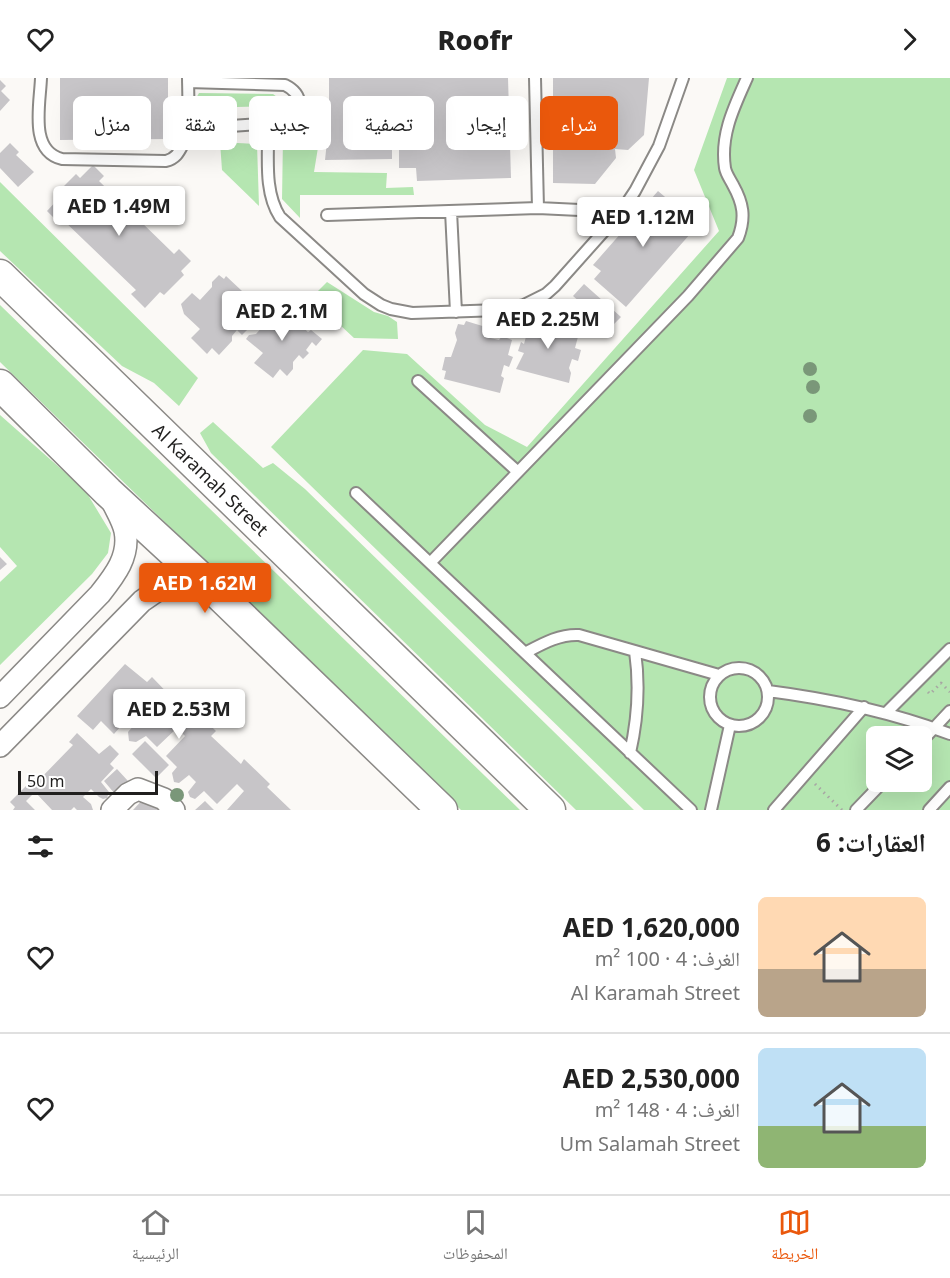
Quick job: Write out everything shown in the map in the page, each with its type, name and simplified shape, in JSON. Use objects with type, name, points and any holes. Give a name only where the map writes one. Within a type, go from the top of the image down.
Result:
[{"type":"main road","name":"Al Karamah Street","points":[[0,275],[550,810]]},
{"type":"main road","points":[[0,386],[442,810]]},
{"type":"street","points":[[0,697],[115,576],[125,555],[125,531],[108,492]]},
{"type":"street","points":[[2,738],[142,601],[158,590],[184,585],[212,587]]},
{"type":"street","points":[[112,810],[128,794],[138,789],[164,800],[174,810]]},
{"type":"lane","points":[[41,78],[40,140],[43,147],[55,157],[166,161],[176,156],[180,150]]},
{"type":"lane","points":[[535,78],[538,208]]},
{"type":"lane","points":[[269,150],[271,197],[280,217],[364,294],[381,306],[412,313],[512,309],[541,297],[555,286],[621,212],[659,146],[683,78]]},
{"type":"lane","points":[[430,563],[688,296],[738,238],[742,228],[743,208],[726,171],[724,155],[728,124],[747,78]]},
{"type":"lane","points":[[188,96],[188,80],[268,81],[285,85],[298,96]]},
{"type":"lane","points":[[327,215],[538,208],[621,212]]},
{"type":"lane","points":[[451,211],[456,312]]},
{"type":"lane","points":[[418,381],[518,472]]},
{"type":"lane","points":[[356,493],[691,810]]},
{"type":"lane","points":[[525,653],[554,638],[570,634],[719,675]]},
{"type":"lane","points":[[886,713],[950,649]]},
{"type":"lane","points":[[630,753],[638,712],[638,671],[635,651]]},
{"type":"lane","points":[[742,668],[754,671],[763,679],[768,691],[768,703],[763,714],[754,723],[743,727],[730,725],[719,719],[712,710],[709,697],[712,685],[719,675],[730,669],[742,668]]},
{"type":"lane","points":[[768,691],[864,707],[950,734]]},
{"type":"lane","points":[[774,810],[864,707]]},
{"type":"lane","points":[[934,728],[950,711]]},
{"type":"lane","points":[[711,810],[730,725]]},
{"type":"lane","points":[[929,810],[950,787]]},
{"type":"lane","points":[[856,810],[873,792]]},
{"type":"path","points":[[805,775],[842,810]]},
{"type":"green space","points":[[727,78],[950,78],[950,810],[644,810],[271,447],[363,350],[407,354],[485,425],[527,447],[719,231],[694,170]]},
{"type":"green space","points":[[199,93],[273,94],[276,96],[249,96],[249,107],[237,107],[237,96],[197,96]]},
{"type":"green space","points":[[237,143],[249,144],[249,150],[257,150],[259,206],[222,170],[221,150],[237,150]]},
{"type":"green space","points":[[283,150],[318,150],[314,172],[387,173],[386,188],[413,187],[414,195],[300,195],[300,218],[282,199]]},
{"type":"green space","points":[[0,182],[198,378],[179,406],[154,383],[122,366],[0,251]]},
{"type":"green space","points":[[327,282],[374,312],[388,316],[397,322],[398,339],[354,338],[311,298]]},
{"type":"green space","points":[[0,305],[520,810],[461,810],[0,362]]},
{"type":"green space","points":[[0,415],[85,490],[111,533],[108,553],[92,574],[0,665],[0,582],[17,566],[0,547]]},
{"type":"green space","points":[[213,422],[263,468],[273,463],[305,489],[634,810],[576,810],[211,453],[200,433]]},
{"type":"building","points":[[60,78],[168,78],[168,96],[163,96],[163,139],[151,139],[151,96],[73,96],[73,140],[60,140]]},
{"type":"building","points":[[329,78],[508,78],[509,96],[446,96],[446,150],[510,150],[511,178],[417,181],[416,168],[399,168],[399,150],[434,150],[434,96],[343,96],[343,150],[392,150],[392,159],[325,160],[326,150],[331,150],[331,96],[329,96]]},
{"type":"building","points":[[553,78],[649,78],[644,135],[628,150],[618,149],[618,96],[553,96]]},
{"type":"building","points":[[0,80],[6,86],[1,91],[10,100],[0,111]]},
{"type":"building","points":[[10,143],[19,152],[16,155],[34,172],[18,187],[0,168],[0,153]]},
{"type":"building","points":[[553,150],[615,150],[616,158],[595,184],[553,183]]},
{"type":"building","points":[[93,165],[104,176],[99,181],[174,254],[179,249],[191,261],[181,271],[184,275],[164,295],[160,292],[145,308],[131,294],[136,290],[62,219],[59,223],[47,211],[60,197],[56,194],[76,174],[80,178]]},
{"type":"building","points":[[658,191],[698,225],[626,307],[594,279],[601,271],[593,265]]},
{"type":"building","points":[[219,275],[224,279],[226,276],[242,291],[236,297],[244,305],[247,301],[259,312],[242,335],[237,330],[232,336],[232,341],[219,355],[212,348],[207,354],[191,338],[200,329],[184,314],[181,304],[192,293],[200,300]]},
{"type":"building","points":[[584,284],[621,317],[610,328],[573,296]]},
{"type":"building","points":[[283,301],[303,319],[298,323],[308,332],[311,330],[322,339],[316,346],[312,342],[306,350],[309,353],[303,359],[299,355],[287,376],[280,369],[273,378],[254,363],[263,353],[246,339],[249,335],[256,334],[263,326],[259,323],[261,320],[267,325],[280,311],[277,308]]},
{"type":"building","points":[[527,317],[544,322],[545,318],[558,322],[555,330],[566,333],[570,330],[579,333],[575,348],[581,350],[578,361],[572,359],[569,368],[571,373],[569,383],[516,369],[524,353],[518,351],[521,342],[524,344],[527,333],[523,332]]},
{"type":"building","points":[[466,321],[489,328],[486,337],[499,340],[502,336],[512,340],[508,355],[513,357],[509,367],[504,365],[501,376],[504,378],[500,393],[444,379],[446,371],[442,370],[445,357],[451,357],[457,340],[455,333],[458,324],[464,325]]},
{"type":"building","points":[[0,557],[7,564],[0,570]]},
{"type":"building","points":[[125,664],[147,682],[152,677],[180,706],[185,701],[216,731],[211,736],[241,764],[244,759],[270,784],[267,787],[291,810],[227,810],[244,791],[237,784],[217,804],[204,791],[195,799],[190,797],[188,792],[196,782],[189,775],[179,783],[174,782],[172,773],[177,767],[166,756],[185,736],[177,728],[157,747],[146,736],[136,742],[129,741],[128,732],[136,723],[129,717],[114,734],[101,721],[93,730],[77,716]]},
{"type":"building","points":[[77,733],[99,754],[110,745],[119,754],[110,764],[114,768],[101,782],[109,792],[107,798],[99,797],[91,789],[83,797],[91,804],[93,810],[77,810],[74,807],[71,810],[52,810],[35,792],[26,801],[35,810],[13,810],[15,807],[10,802],[34,778],[38,781],[73,745],[69,742]]},
{"type":"building","points":[[145,741],[169,765],[156,778],[132,754]]},
{"type":"building","points":[[117,769],[128,781],[115,794],[104,781]]},
{"type":"building","points":[[146,796],[161,810],[133,810]]},
{"type":"building","points":[[205,801],[214,810],[195,810]]}]
